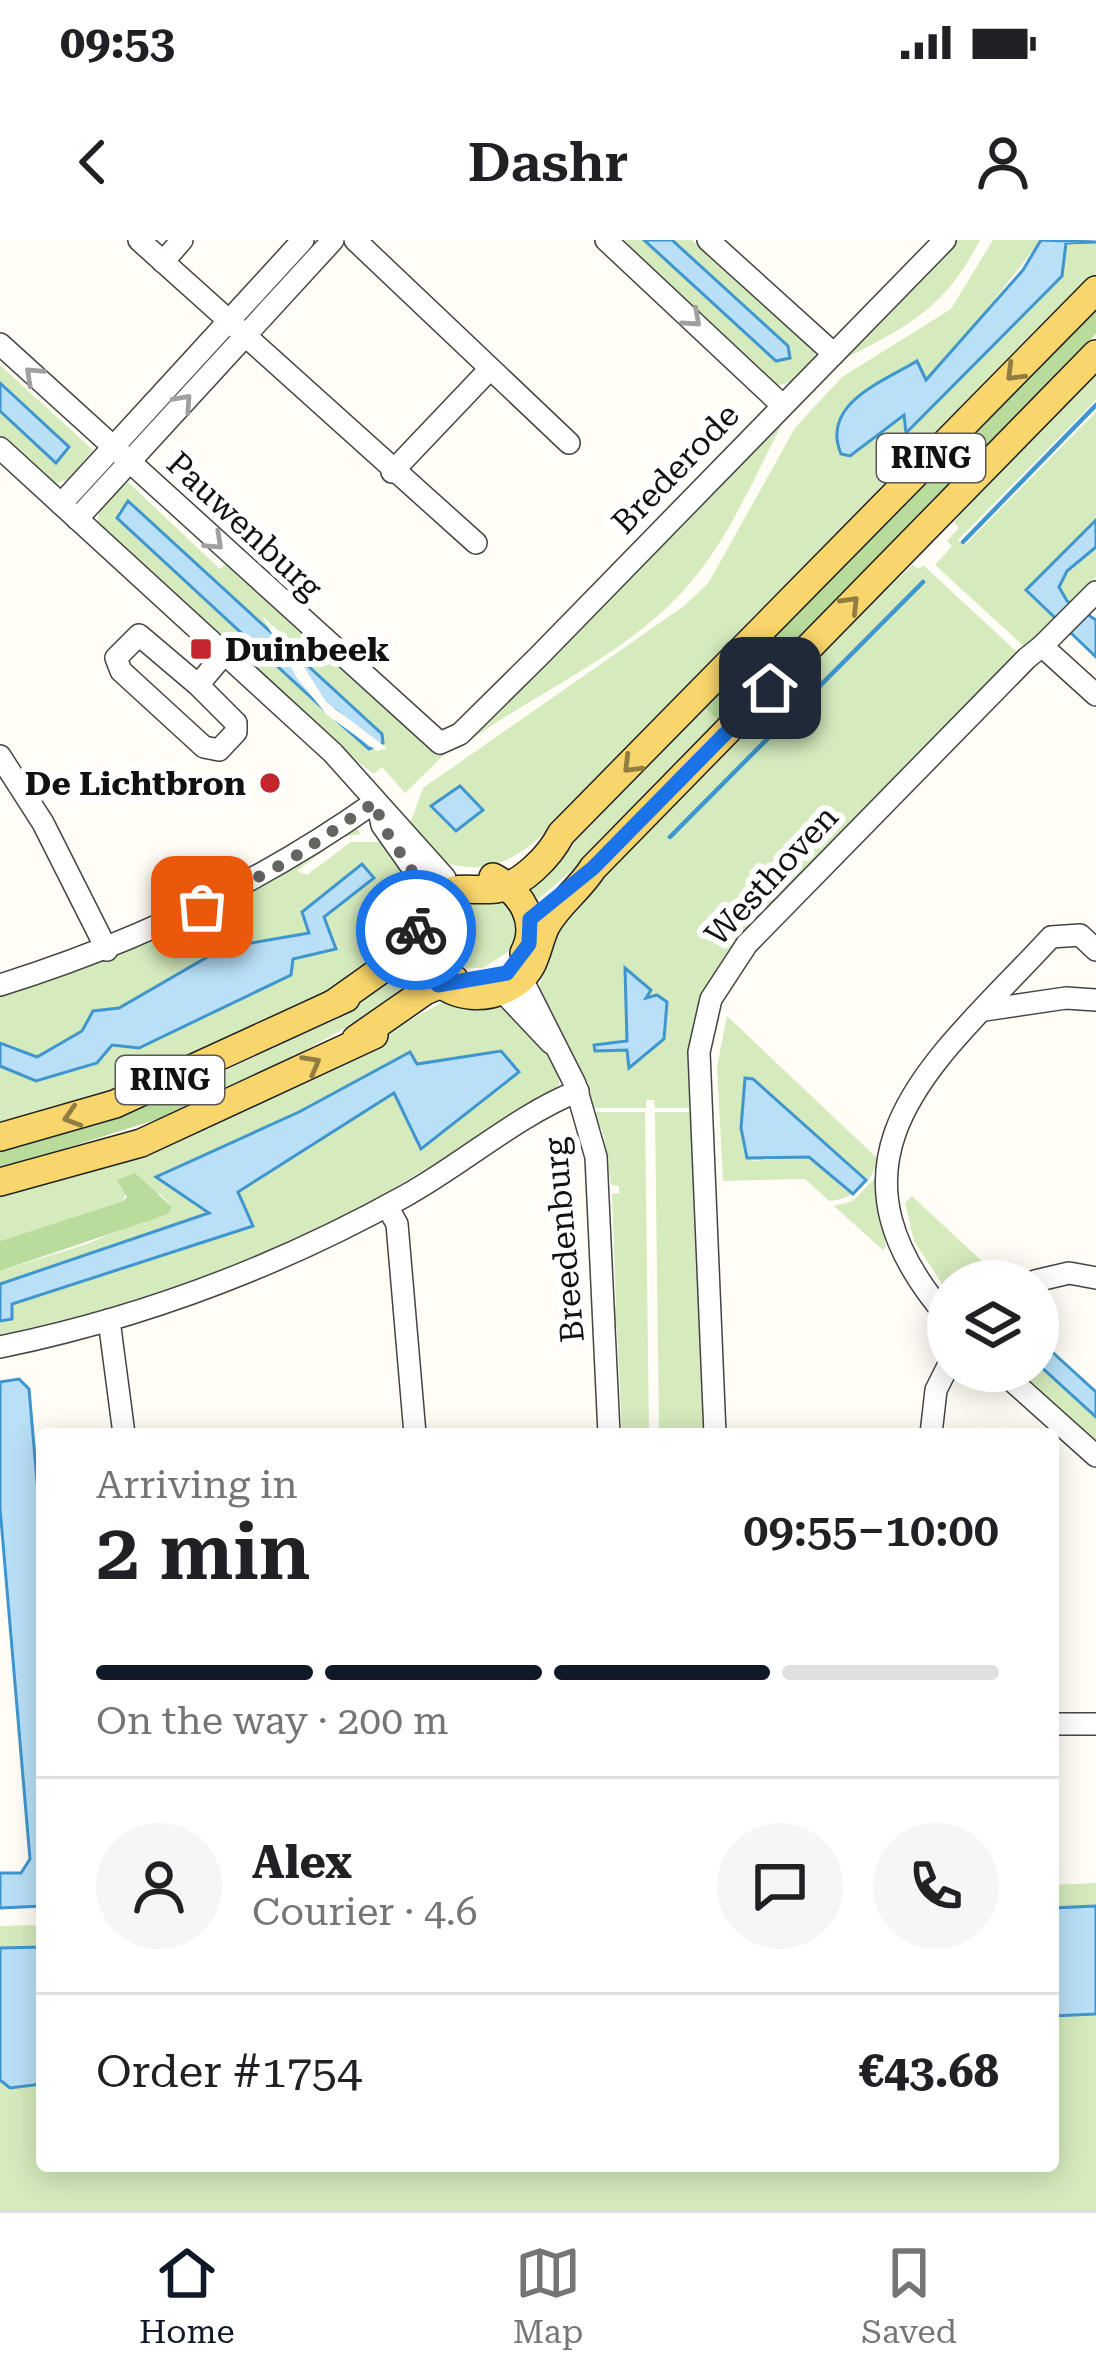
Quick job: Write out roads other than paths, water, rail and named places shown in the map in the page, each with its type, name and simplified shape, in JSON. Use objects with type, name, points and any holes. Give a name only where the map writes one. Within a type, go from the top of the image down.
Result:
[{"type":"main road","name":"RING","points":[[503,882],[554,848],[561,834],[1096,290]]},
{"type":"main road","name":"RING","points":[[538,923],[1096,354]]},
{"type":"main road","points":[[444,988],[410,954],[410,912],[434,890],[453,887],[503,882],[538,923],[512,978]]},
{"type":"main road","name":"RING","points":[[0,1137],[115,1103],[333,1004],[410,954]]},
{"type":"main road","name":"RING","points":[[0,1182],[141,1143],[246,1099],[356,1039],[367,1027],[444,988],[449,979],[512,978]]},
{"type":"street","points":[[140,240],[476,544]]},
{"type":"street","points":[[163,262],[182,240]]},
{"type":"street","points":[[236,329],[303,240]]},
{"type":"street","points":[[69,512],[236,329],[333,240]]},
{"type":"street","points":[[355,240],[569,443]]},
{"type":"street","points":[[606,240],[782,405]]},
{"type":"street","points":[[708,240],[834,354]]},
{"type":"street","name":"Brederode","points":[[451,741],[945,240]]},
{"type":"street","name":"Pauwenburg","points":[[0,344],[423,733],[440,743],[451,741]]},
{"type":"street","points":[[392,472],[489,370]]},
{"type":"street","points":[[0,448],[333,753],[376,804],[382,825],[434,890]]},
{"type":"street","name":"Westhoven","points":[[715,1428],[699,1064],[711,999],[747,944],[1090,598]]},
{"type":"street","points":[[139,635],[198,685],[236,723],[236,731],[220,750],[204,747],[122,671],[116,658],[139,635]]},
{"type":"street","points":[[1050,638],[1096,695]]},
{"type":"street","points":[[198,685],[224,654]]},
{"type":"street","points":[[0,757],[43,823],[107,950]]},
{"type":"street","points":[[0,985],[107,950],[290,860],[376,804]]},
{"type":"street","points":[[927,1291],[897,1239],[887,1172],[903,1108],[914,1086],[1051,937],[1080,934],[1096,950]]},
{"type":"street","name":"Breedenburg","points":[[512,978],[578,1090],[597,1166],[609,1428]]},
{"type":"street","points":[[984,1010],[1066,998],[1096,1000]]},
{"type":"street","points":[[0,1347],[109,1319],[235,1276],[387,1206],[578,1090]]},
{"type":"street","points":[[387,1206],[397,1224],[414,1428]]},
{"type":"street","points":[[1059,1275],[1096,1278]]},
{"type":"street","points":[[109,1319],[123,1428]]},
{"type":"street","points":[[933,1428],[936,1392]]},
{"type":"street","points":[[1024,1392],[1096,1456]]},
{"type":"street","points":[[1059,1724],[1096,1724]]},
{"type":"water","points":[[644,240],[672,240],[788,346],[790,358],[776,361]]},
{"type":"water","points":[[1041,240],[1096,242],[1066,243],[1062,276],[906,433],[904,415],[850,456],[841,454],[839,421],[847,408],[872,386],[917,361],[926,380],[1023,270]]},
{"type":"water","points":[[0,383],[69,447],[56,463],[0,411]]},
{"type":"water","points":[[128,501],[287,647],[281,650],[283,657],[294,653],[382,734],[383,743],[369,749],[336,720],[340,714],[335,710],[330,715],[117,518]]},
{"type":"water","points":[[1096,520],[1096,547],[1067,571],[1059,587],[1067,601],[1096,620],[1096,657],[1026,590]]},
{"type":"water","points":[[460,786],[483,810],[456,831],[431,806]]},
{"type":"water","points":[[362,864],[374,878],[324,917],[336,949],[293,959],[291,975],[139,1048],[112,1045],[97,1063],[36,1081],[0,1066],[0,1043],[37,1057],[82,1031],[93,1011],[119,1008],[223,948],[309,933],[302,912]]},
{"type":"water","points":[[625,968],[651,990],[646,998],[657,995],[667,1002],[664,1039],[629,1068],[627,1050],[595,1051],[594,1045],[627,1041]]},
{"type":"water","points":[[501,1051],[519,1072],[421,1149],[394,1093],[238,1192],[253,1226],[12,1304],[12,1319],[0,1321],[0,1284],[209,1213],[156,1177],[299,1112],[410,1052],[417,1064]]},
{"type":"water","points":[[745,1078],[753,1079],[866,1180],[853,1194],[809,1157],[747,1158],[741,1128]]},
{"type":"water","points":[[1059,1358],[1096,1392],[1096,1417],[1059,1383]]},
{"type":"water","points":[[19,1379],[29,1389],[36,1470],[36,1906],[0,1908],[0,1873],[21,1873],[30,1859],[0,1508],[0,1382]]},
{"type":"water","points":[[1096,1906],[1096,2014],[1059,2016],[1059,1908]]},
{"type":"water","points":[[36,1947],[36,2085],[10,2088],[0,2080],[0,1948]]},
{"type":"waterway","points":[[963,542],[1096,405]]},
{"type":"waterway","points":[[670,837],[923,582]]},
{"type":"place","name":"Duinbeek","points":[[201,649]]},
{"type":"place","name":"De Lichtbron","points":[[270,783]]}]
